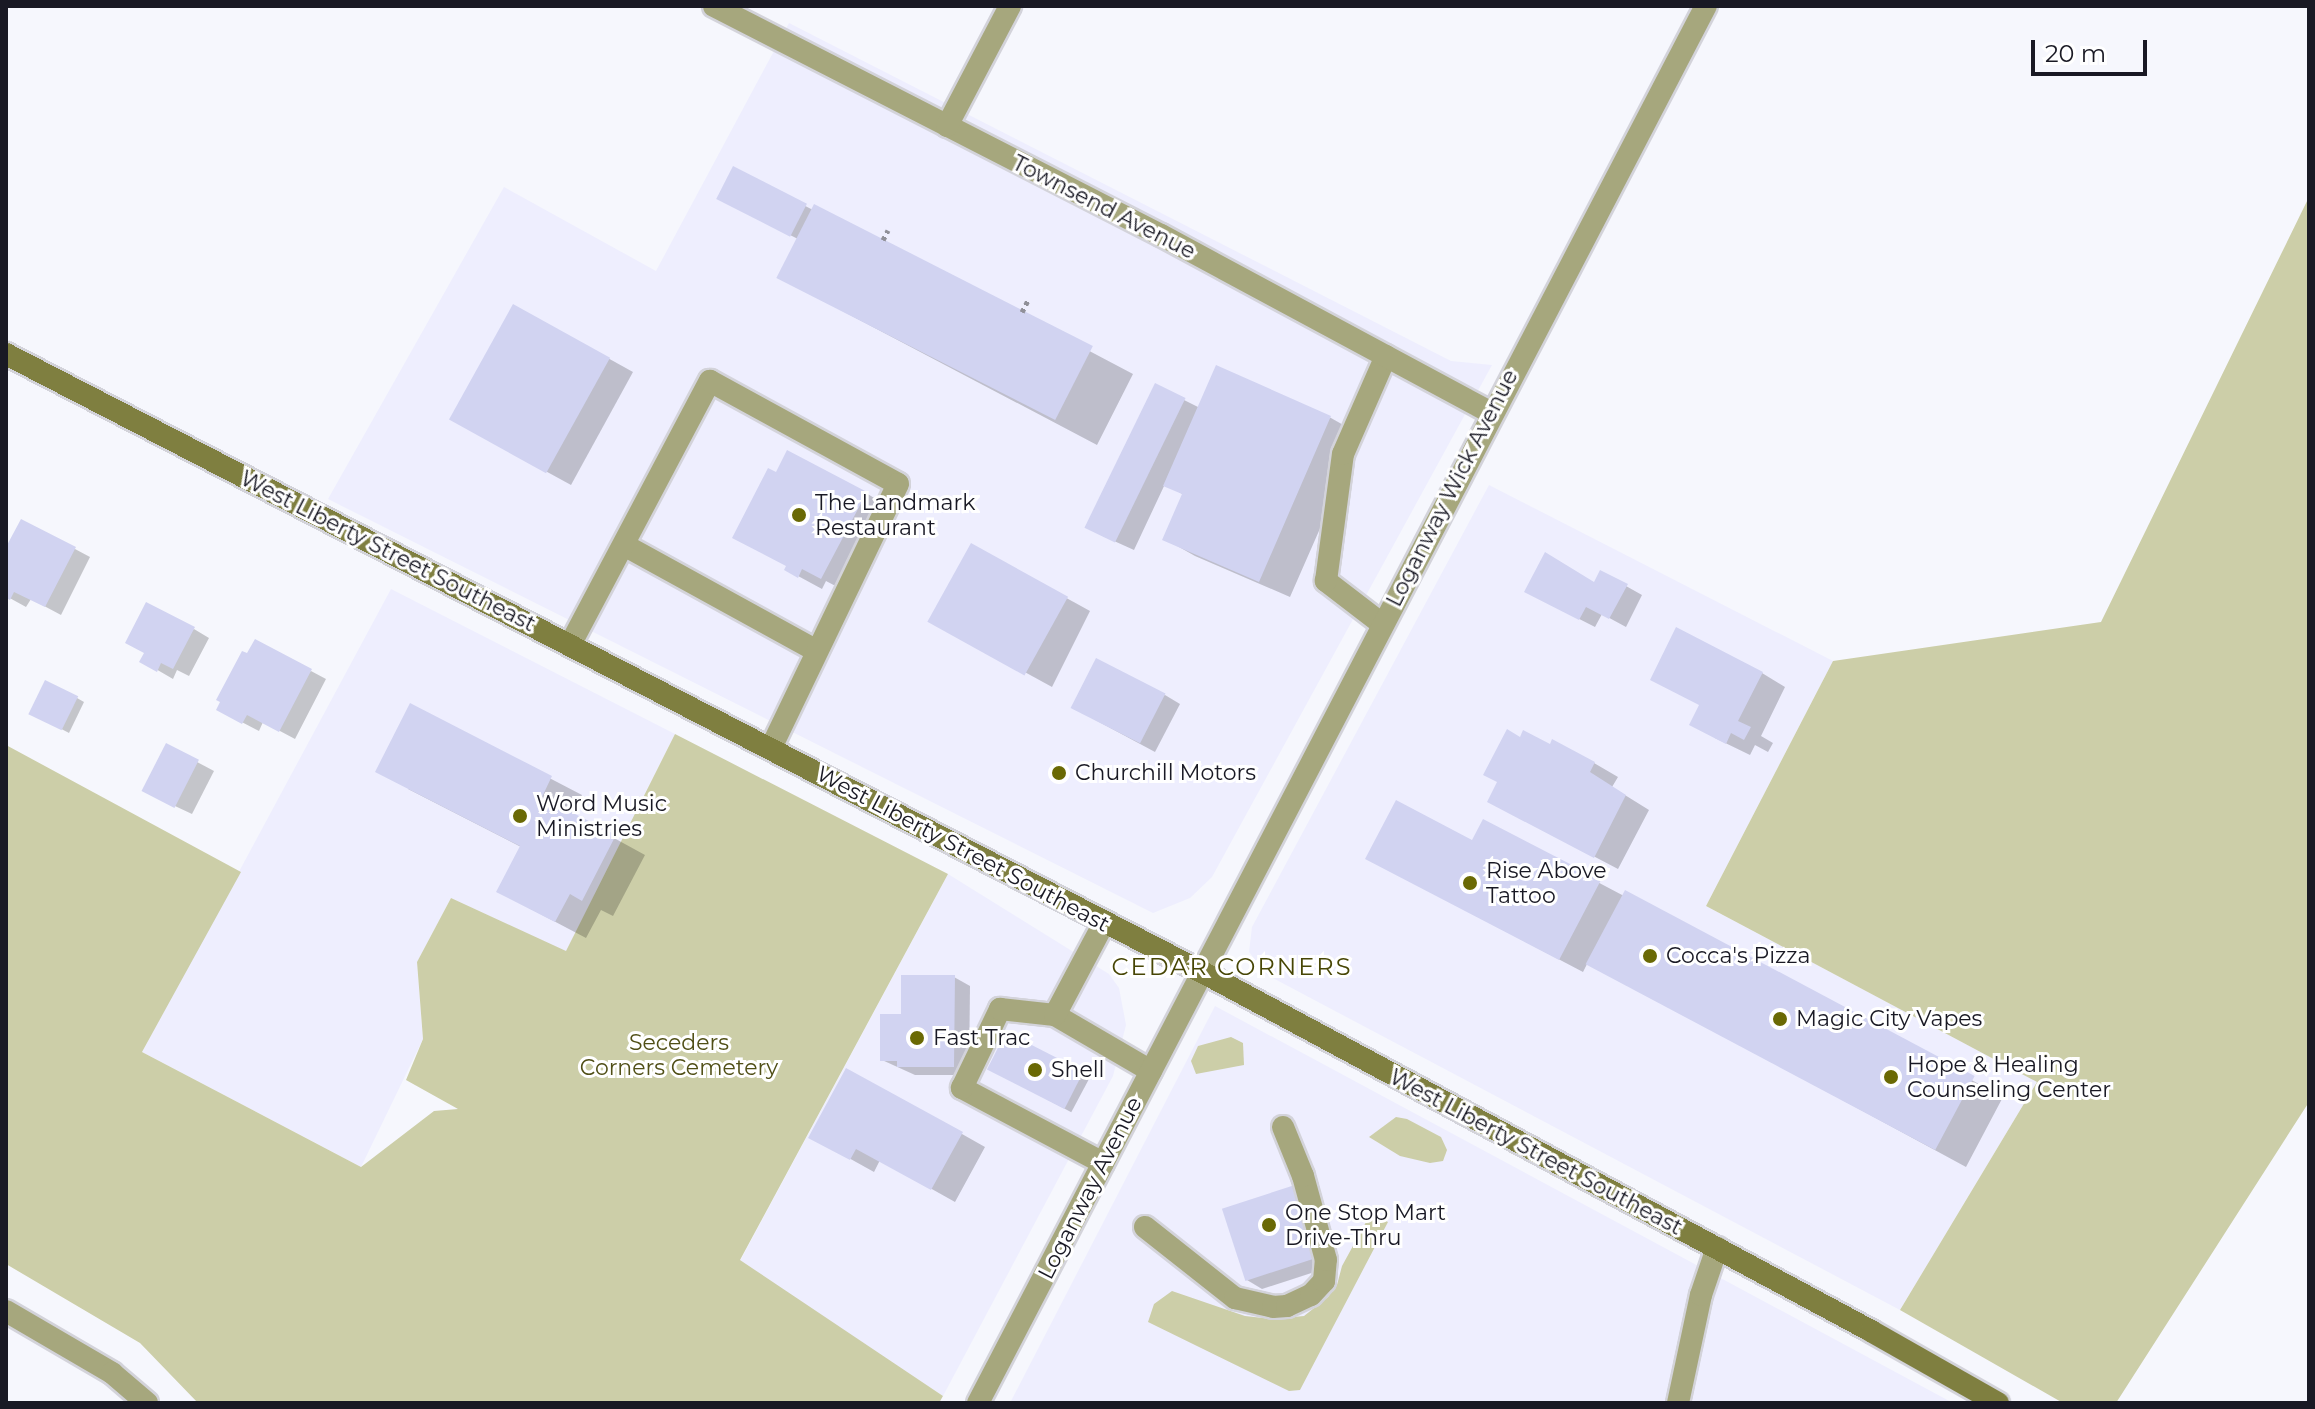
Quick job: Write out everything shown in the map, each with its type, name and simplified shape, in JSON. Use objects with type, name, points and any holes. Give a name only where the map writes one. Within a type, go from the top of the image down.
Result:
[{"type":"main road","name":"West Liberty Street Southeast","points":[[6,354],[1204,973],[1717,1248],[1998,1403]]},
{"type":"street","name":"Townsend Avenue","points":[[714,6],[1491,413]]},
{"type":"street","points":[[947,126],[1010,6]]},
{"type":"street","name":"Loganway Wick Avenue","points":[[1204,973],[1491,413],[1706,6]]},
{"type":"street","points":[[1382,624],[1326,581],[1343,454],[1386,356]]},
{"type":"street","points":[[570,645],[710,381],[724,388],[898,484],[771,748]]},
{"type":"street","points":[[624,545],[817,651]]},
{"type":"street","points":[[1055,1015],[1104,923]]},
{"type":"street","name":"Loganway Avenue","points":[[978,1403],[1204,973]]},
{"type":"street","points":[[1103,1163],[962,1088],[1000,1009],[1055,1015],[1151,1071]]},
{"type":"street","points":[[1145,1227],[1235,1298],[1273,1307],[1287,1306],[1311,1295],[1324,1281],[1326,1260],[1303,1176],[1283,1127]]},
{"type":"street","points":[[1678,1403],[1701,1295],[1717,1248]]},
{"type":"street","points":[[6,1311],[112,1373],[147,1403]]},
{"type":"path","points":[[883,240],[888,230]]},
{"type":"path","points":[[1022,312],[1028,300]]},
{"type":"shaded area","points":[[789,23],[1451,361],[1492,365],[1212,877],[1190,898],[1153,913],[328,499],[504,187],[656,271]]},
{"type":"shaded area","points":[[1489,485],[1833,661],[1706,906],[2037,1082],[1900,1310],[1267,975],[1249,952],[1252,927]]},
{"type":"shaded area","points":[[391,589],[675,734],[566,952],[451,898],[417,962],[423,1039],[361,1167],[142,1052]]},
{"type":"shaded area","points":[[948,874],[1109,974],[1119,988],[1126,1025],[1113,1076],[943,1396],[740,1261]]},
{"type":"shaded area","points":[[1215,1006],[1953,1403],[1010,1403]]},
{"type":"green space","points":[[2309,197],[2309,1102],[2116,1403],[2063,1403],[1900,1310],[2037,1082],[1706,906],[1833,661],[2101,622]]},
{"type":"green space","name":"Seceders Corners Cemetery","points":[[675,734],[948,874],[740,1260],[943,1396],[939,1403],[198,1403],[140,1343],[6,1264],[6,745],[241,872],[142,1052],[361,1167],[434,1111],[458,1109],[406,1080],[423,1039],[417,962],[451,898],[566,951]]},
{"type":"green space","points":[[1231,1037],[1243,1043],[1244,1065],[1196,1074],[1191,1061],[1198,1046]]},
{"type":"green space","points":[[1396,1117],[1407,1119],[1441,1137],[1447,1150],[1443,1161],[1430,1163],[1400,1156],[1369,1137]]},
{"type":"green space","points":[[1371,1213],[1388,1222],[1300,1390],[1289,1391],[1148,1322],[1154,1304],[1172,1291],[1245,1316],[1273,1319],[1304,1316],[1328,1297],[1337,1285],[1342,1266]]},
{"type":"building","points":[[733,166],[807,204],[790,237],[716,199]]},
{"type":"building","points":[[814,204],[1093,346],[1055,420],[776,278]]},
{"type":"building","points":[[513,304],[610,358],[546,473],[449,419]]},
{"type":"building","points":[[1216,365],[1331,416],[1259,582],[1162,540],[1182,494],[1163,486]]},
{"type":"building","points":[[1155,383],[1186,398],[1115,543],[1084,528]]},
{"type":"building","name":"The Landmark Restaurant","points":[[787,450],[867,492],[821,579],[802,569],[798,578],[784,570],[786,566],[732,538],[768,468],[776,472]]},
{"type":"building","points":[[21,519],[76,547],[45,607],[14,592],[10,600],[6,598],[6,547]]},
{"type":"building","points":[[971,543],[1068,597],[1024,676],[927,622]]},
{"type":"building","points":[[1545,552],[1594,582],[1600,570],[1628,584],[1609,619],[1586,607],[1579,620],[1524,592]]},
{"type":"building","points":[[146,602],[195,627],[173,669],[161,663],[157,672],[139,662],[144,653],[125,643]]},
{"type":"building","points":[[1676,627],[1763,672],[1738,721],[1751,727],[1744,740],[1731,733],[1726,744],[1689,725],[1699,705],[1650,680]]},
{"type":"building","points":[[255,639],[312,669],[279,732],[247,715],[242,724],[216,710],[220,702],[216,700],[242,651],[247,653]]},
{"type":"building","points":[[1096,658],[1165,693],[1140,743],[1071,708]]},
{"type":"building","points":[[45,680],[78,696],[62,730],[28,714]]},
{"type":"building","name":"Word Music Ministries","points":[[410,703],[552,776],[542,797],[616,835],[582,901],[570,894],[555,922],[496,892],[520,846],[375,772]]},
{"type":"building","points":[[1507,729],[1520,737],[1523,730],[1550,744],[1552,739],[1595,762],[1590,772],[1626,795],[1594,858],[1487,802],[1497,782],[1483,775]]},
{"type":"building","points":[[166,743],[199,760],[174,808],[141,791]]},
{"type":"building","points":[[1396,800],[1472,840],[1483,819],[1601,880],[1559,960],[1365,859]]},
{"type":"building","points":[[1625,890],[1975,1076],[1935,1150],[1586,964]]},
{"type":"building","name":"Fast Trac","points":[[901,975],[955,975],[954,1067],[897,1067],[897,1061],[880,1061],[880,1014],[901,1014]]},
{"type":"building","name":"Shell","points":[[1006,1032],[1084,1071],[1064,1109],[987,1069]]},
{"type":"building","points":[[846,1068],[963,1132],[931,1190],[856,1149],[850,1160],[808,1138]]},
{"type":"building","name":"One Stop Mart Drive-Thru","points":[[1298,1184],[1321,1256],[1245,1281],[1222,1209]]},
{"type":"place","name":"The Landmark Restaurant","points":[[799,515]]},
{"type":"place","name":"Churchill Motors","points":[[1059,773]]},
{"type":"place","name":"Word Music Ministries","points":[[520,816]]},
{"type":"place","name":"Rise Above Tattoo","points":[[1470,883]]},
{"type":"place","name":"Cocca's Pizza","points":[[1650,956]]},
{"type":"place","name":"Magic City Vapes","points":[[1780,1019]]},
{"type":"place","name":"Fast Trac","points":[[917,1038]]},
{"type":"place","name":"Shell","points":[[1035,1070]]},
{"type":"place","name":"Hope & Healing Counseling Center","points":[[1891,1077]]},
{"type":"place","name":"One Stop Mart Drive-Thru","points":[[1269,1225]]},
{"type":"district","name":"CEDAR CORNERS","points":[[1232,967]]}]
